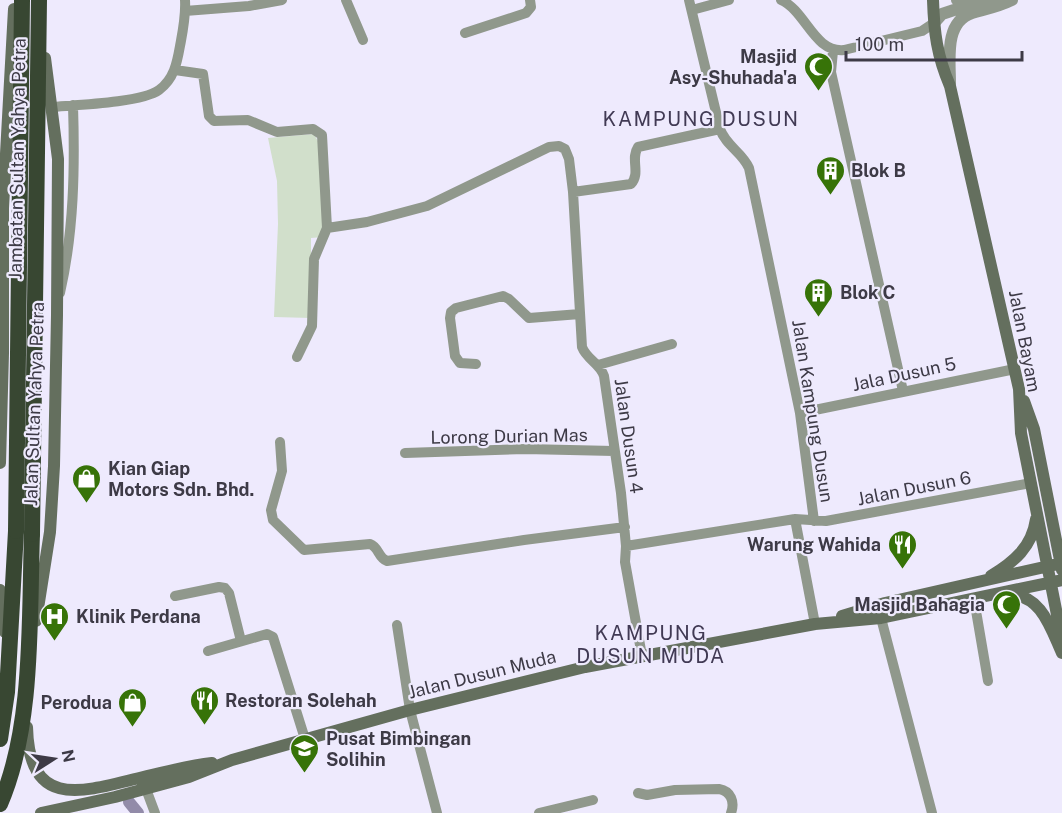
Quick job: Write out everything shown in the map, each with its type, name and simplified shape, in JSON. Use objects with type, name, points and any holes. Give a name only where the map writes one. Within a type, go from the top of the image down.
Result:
[{"type":"highway","name":"Jambatan Sultan Yahya Petra","points":[[22,0],[24,532]]},
{"type":"highway","name":"Jambatan Sultan Yahya Petra","points":[[24,532],[39,0]]},
{"type":"highway","points":[[0,739],[24,532]]},
{"type":"highway","points":[[24,532],[26,693]]},
{"type":"highway","name":"Jalan Sultan Yahya Petra","points":[[0,804],[15,761],[26,693]]},
{"type":"main road","name":"Jalan Sultan Yahya Petra","points":[[0,463],[2,214],[15,0]]},
{"type":"main road","name":"Jalan Sultan Yahya Petra","points":[[26,693],[50,532],[54,466],[58,159],[44,42],[44,0]]},
{"type":"main road","name":"Jalan Bayam","points":[[933,0],[940,62],[950,86],[1015,369],[1019,389],[1021,433],[1047,567],[1056,582],[1062,640]]},
{"type":"main road","points":[[7,152],[20,105],[24,101],[39,102],[46,111],[54,130]]},
{"type":"main road","points":[[815,624],[885,603],[1047,567],[1062,566],[1034,429],[1019,389]]},
{"type":"main road","points":[[1046,491],[1054,514],[1062,527]]},
{"type":"main road","points":[[982,582],[1008,565],[1025,548],[1035,527],[1037,513]]},
{"type":"main road","name":"Jalan Dusun Muda","points":[[41,813],[146,789],[189,777],[232,760],[305,739],[564,672],[815,624],[881,618],[1056,582]]},
{"type":"main road","points":[[0,590],[8,657]]},
{"type":"main road","points":[[979,598],[1013,595],[1025,598],[1036,605],[1062,653]]},
{"type":"main road","name":"Jalan Dusun Muda","points":[[26,693],[28,753],[42,778],[52,785],[67,790],[84,791],[102,788],[187,766],[232,760]]},
{"type":"street","points":[[51,107],[109,102],[148,95],[161,88],[176,70],[185,5],[249,6],[282,0]]},
{"type":"street","points":[[346,0],[363,40]]},
{"type":"street","points":[[465,33],[526,13],[531,7],[530,0]]},
{"type":"street","points":[[690,5],[729,0]]},
{"type":"street","points":[[781,0],[794,9],[823,44],[833,51],[922,31],[942,14],[976,3]]},
{"type":"street","name":"Jalan Bayam","points":[[957,0],[976,3],[1012,0]]},
{"type":"street","name":"Jalan Bayam","points":[[950,86],[950,46],[955,25],[969,14],[999,7],[1012,0]]},
{"type":"street","name":"Jalan Kampung Dusun","points":[[690,5],[723,138],[746,161],[749,168],[800,412],[814,521]]},
{"type":"street","points":[[833,51],[831,72],[903,391]]},
{"type":"street","points":[[176,70],[203,74],[209,116],[214,121],[248,120],[277,132],[313,129],[320,132],[323,139],[327,228],[314,259],[312,326],[297,357]]},
{"type":"street","points":[[57,306],[66,268],[74,200],[73,105]]},
{"type":"street","points":[[573,192],[631,184],[636,175],[634,153],[638,147],[720,129]]},
{"type":"street","name":"Jalan Dusun 4","points":[[327,228],[367,222],[427,206],[554,146],[565,148],[568,153],[573,192],[582,347],[590,359],[598,365],[604,376],[625,527],[625,562],[642,656]]},
{"type":"street","points":[[476,364],[460,363],[456,359],[450,318],[451,312],[456,308],[503,296],[529,318],[580,314]]},
{"type":"street","points":[[598,365],[672,344]]},
{"type":"street","name":"Jala Dusun 5","points":[[800,412],[1015,369]]},
{"type":"street","points":[[280,442],[282,471],[271,515],[273,520],[304,550],[370,544],[375,547],[383,560],[387,561],[625,527]]},
{"type":"street","name":"Lorong Durian Mas","points":[[405,453],[525,449],[614,451]]},
{"type":"street","name":"Jalan Dusun 6","points":[[626,546],[795,519],[826,521],[1031,483]]},
{"type":"street","points":[[795,519],[815,624]]},
{"type":"street","points":[[175,596],[219,586],[225,588],[229,593],[241,641]]},
{"type":"street","points":[[979,598],[988,681]]},
{"type":"street","points":[[0,615],[5,633]]},
{"type":"street","points":[[881,618],[932,813]]},
{"type":"street","points":[[397,625],[410,710],[437,813]]},
{"type":"street","points":[[208,651],[267,634],[273,637],[305,739]]},
{"type":"street","points":[[146,789],[155,813]]},
{"type":"street","points":[[638,793],[647,795],[675,790],[725,790],[732,801],[731,813]]},
{"type":"street","points":[[539,813],[592,800]]},
{"type":"green space","points":[[314,134],[319,143],[323,237],[311,238],[311,318],[274,317],[278,224],[277,181],[268,138]]},
{"type":"waterway","points":[[129,802],[138,813]]},
{"type":"place","name":"Masjid Asy-Shuhada'a","points":[[818,92]]},
{"type":"place","name":"Blok B","points":[[830,196]]},
{"type":"place","name":"Blok C","points":[[819,318]]},
{"type":"place","name":"Kian Giap Motors Sdn. Bhd.","points":[[87,504]]},
{"type":"place","name":"Warung Wahida","points":[[902,570]]},
{"type":"place","name":"Masjid Bahagia","points":[[1006,630]]},
{"type":"place","name":"Klinik Perdana","points":[[55,642]]},
{"type":"place","name":"Restoran Solehah","points":[[204,726]]},
{"type":"place","name":"Perodua","points":[[133,728]]},
{"type":"place","name":"Pusat Bimbingan Solihin","points":[[305,774]]},
{"type":"district","name":"KAMPUNG DUSUN","points":[[701,119]]},
{"type":"district","name":"KAMPUNG DUSUN MUDA","points":[[651,644]]}]
